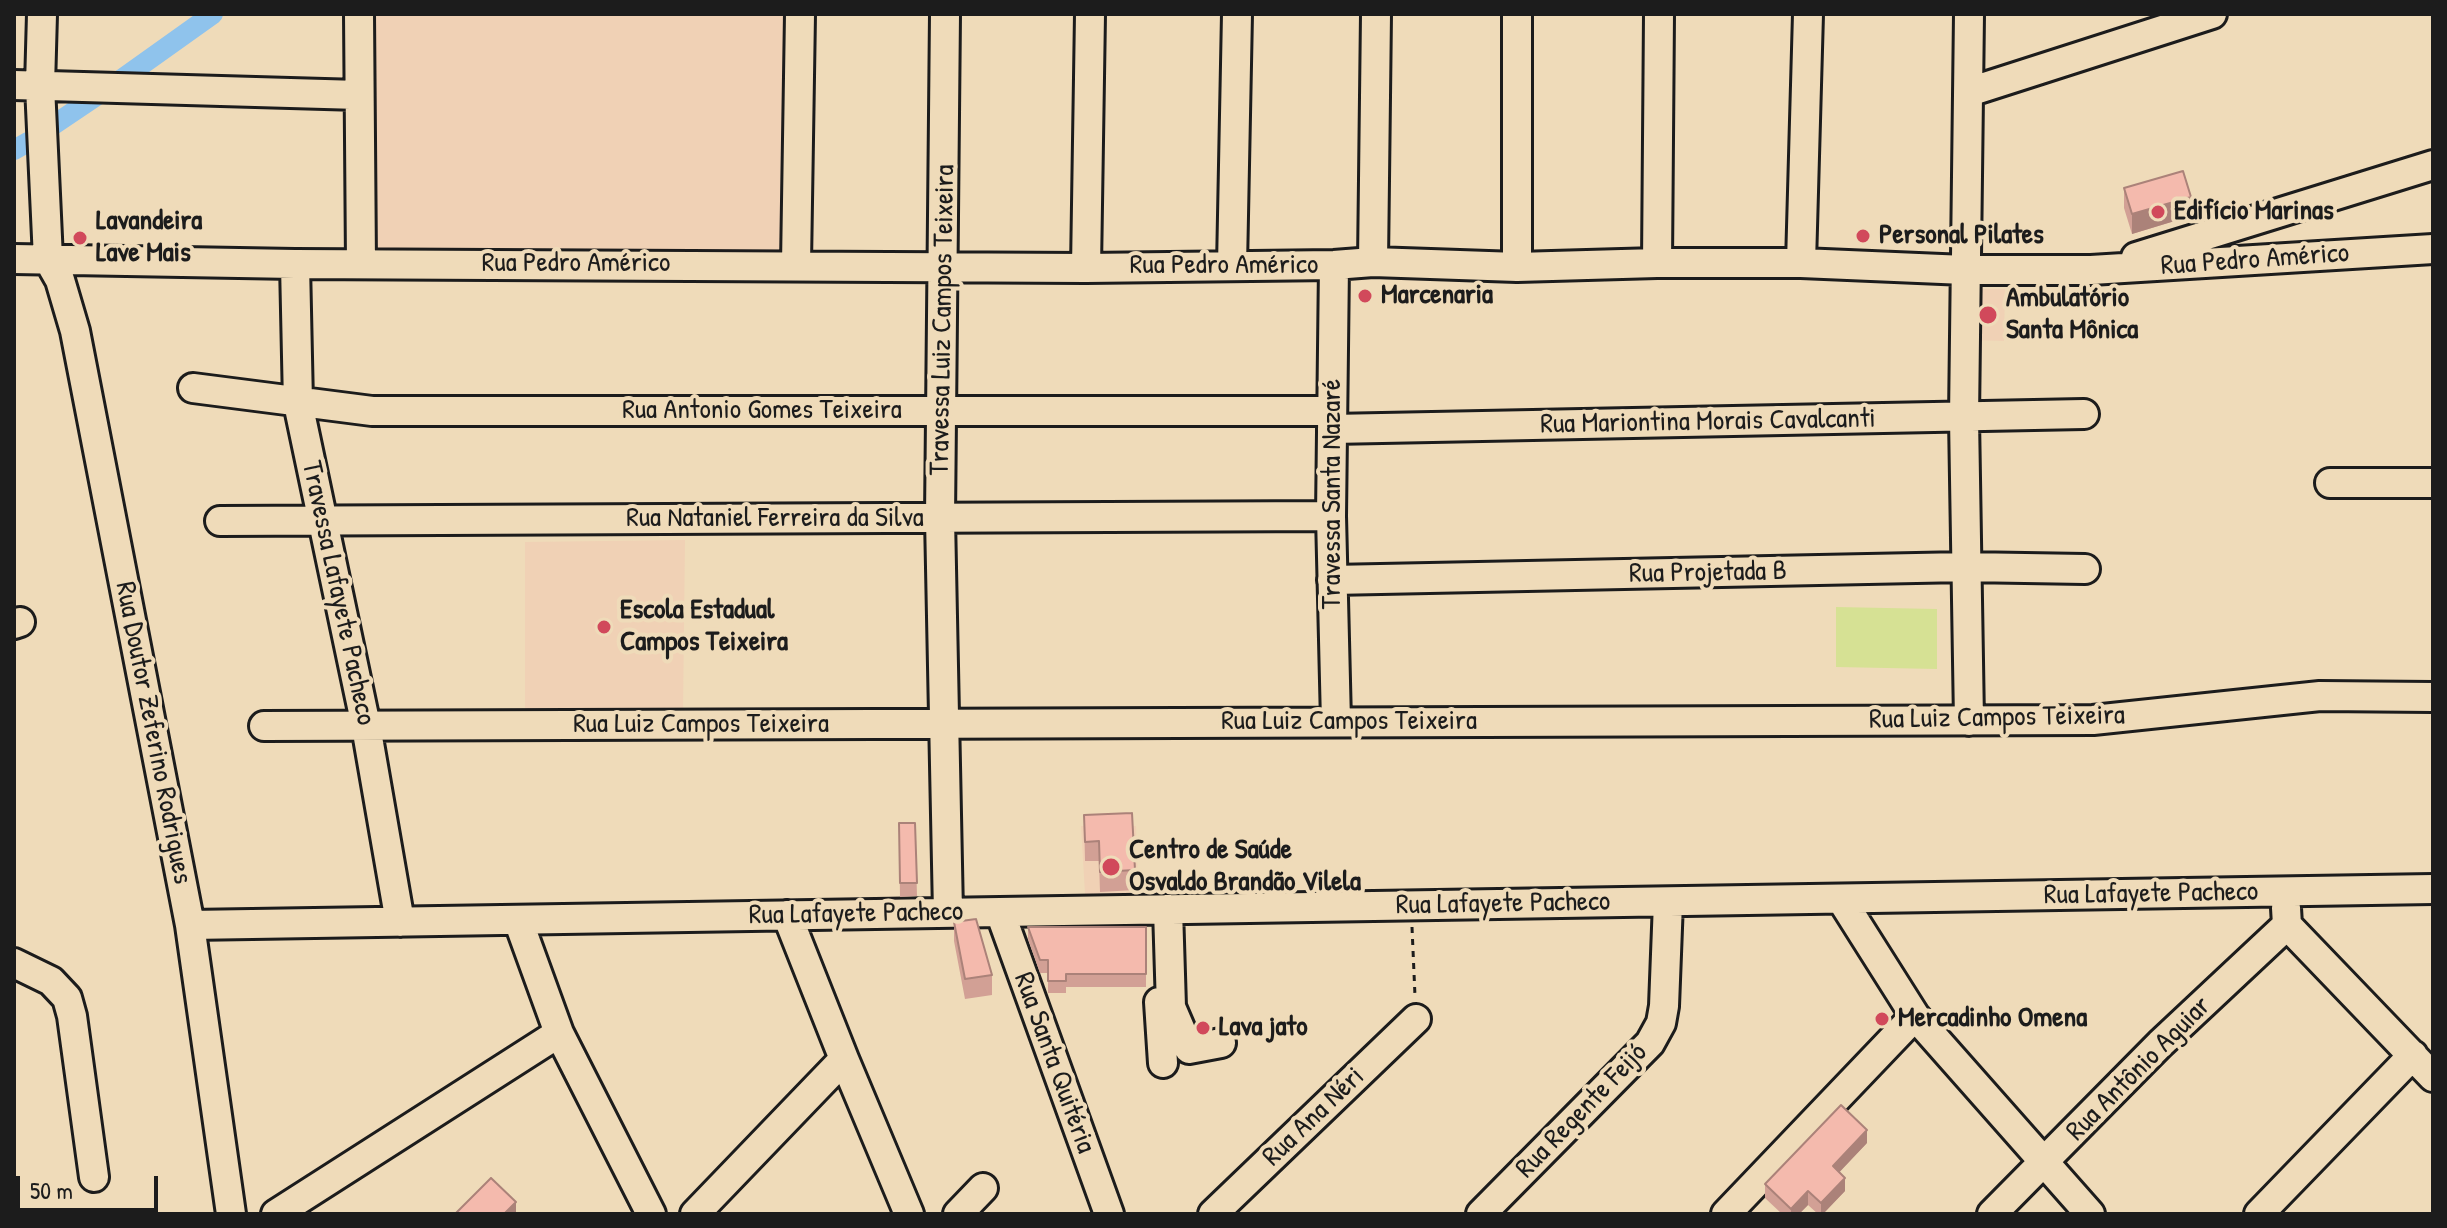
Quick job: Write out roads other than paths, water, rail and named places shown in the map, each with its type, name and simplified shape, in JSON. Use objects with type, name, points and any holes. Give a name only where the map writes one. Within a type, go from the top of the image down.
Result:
[{"type":"street","points":[[42,14],[27,86],[48,259]]},
{"type":"street","points":[[359,14],[361,264]]},
{"type":"street","points":[[796,264],[800,14]]},
{"type":"street","name":"Travessa Luiz Campos Teixeira","points":[[945,14],[945,266],[940,518],[948,913]]},
{"type":"street","points":[[1086,268],[1090,14]]},
{"type":"street","points":[[1232,266],[1237,14]]},
{"type":"street","points":[[1373,262],[1376,14]]},
{"type":"street","points":[[1517,14],[1517,267]]},
{"type":"street","points":[[1657,263],[1659,14]]},
{"type":"street","points":[[1801,263],[1808,14]]},
{"type":"street","points":[[1969,14],[1964,418],[1969,721]]},
{"type":"street","points":[[1969,92],[2212,14]]},
{"type":"street","points":[[27,86],[359,95]]},
{"type":"street","points":[[2091,270],[2433,165]]},
{"type":"street","name":"Rua Pedro Américo","points":[[14,259],[295,264],[796,264],[1086,268],[1373,262],[1517,267],[1801,263],[1965,270],[2091,270],[2433,249]]},
{"type":"street","name":"Rua Doutor Zeferino Rodrigues","points":[[48,259],[60,280],[75,331],[190,925],[231,1214]]},
{"type":"street","name":"Travessa Lafayete Pacheco","points":[[295,264],[298,403],[366,726],[400,922]]},
{"type":"street","name":"Travessa Santa Nazaré","points":[[1334,265],[1331,516],[1336,722]]},
{"type":"street","name":"Rua Antonio Gomes Teixeira","points":[[193,388],[372,411],[941,411],[1332,420]]},
{"type":"street","name":"Rua Mariontina Morais Cavalcanti","points":[[1332,420],[1964,418],[2084,414]]},
{"type":"street","points":[[2330,483],[2433,483]]},
{"type":"street","name":"Rua Nataniel Ferreira da Silva","points":[[220,521],[1331,516]]},
{"type":"street","name":"Rua Projetada B","points":[[1332,580],[1965,567],[2085,569]]},
{"type":"street","name":"Rua Luiz Campos Teixeira","points":[[264,726],[2093,720],[2320,696],[2433,697]]},
{"type":"street","name":"Rua Lafayete Pacheco","points":[[190,925],[2433,889]]},
{"type":"street","points":[[2285,892],[2287,925],[2433,1077]]},
{"type":"street","points":[[1841,899],[1915,1016],[2090,1214]]},
{"type":"street","name":"Rua Regente Feijó","points":[[1481,1214],[1650,1043],[1661,1023],[1664,1006],[1668,902]]},
{"type":"street","points":[[1161,910],[1154,940],[1163,1063]]},
{"type":"street","points":[[1161,910],[1171,1007],[1189,1049],[1221,1043]]},
{"type":"street","name":"Rua Santa Quitéria","points":[[1000,912],[1109,1214]]},
{"type":"street","points":[[787,915],[909,1214]]},
{"type":"street","points":[[518,920],[559,1033],[651,1214]]},
{"type":"street","name":"Rua Antônio Aguiar","points":[[1992,1214],[2160,1044],[2287,925]]},
{"type":"street","points":[[14,963],[51,981],[67,998],[94,1177]]},
{"type":"street","points":[[1726,1214],[1915,1016]]},
{"type":"street","name":"Rua Ana Néri","points":[[1213,1214],[1416,1019]]},
{"type":"street","points":[[276,1214],[559,1033]]},
{"type":"street","points":[[2259,1214],[2413,1055]]},
{"type":"street","points":[[695,1214],[844,1059]]},
{"type":"street","points":[[958,1214],[983,1188]]},
{"type":"waterway","points":[[119,81],[213,14]]},
{"type":"waterway","points":[[49,128],[98,95]]},
{"type":"waterway","points":[[14,150],[28,142]]},
{"type":"place","name":"Edifício Marinas","points":[[2158,212]]},
{"type":"place","name":"Personal Pilates","points":[[1863,236]]},
{"type":"place","name":"Lavandeira Lave Mais","points":[[80,238]]},
{"type":"place","name":"Marcenaria","points":[[1365,296]]},
{"type":"place","name":"Ambulatório Santa Mônica","points":[[1988,315]]},
{"type":"place","name":"Escola Estadual Campos Teixeira","points":[[604,627]]},
{"type":"place","name":"Centro de Saúde Osvaldo Brandão Vilela","points":[[1111,867]]},
{"type":"place","name":"Mercadinho Omena","points":[[1882,1019]]},
{"type":"place","name":"Lava jato","points":[[1203,1028]]}]
